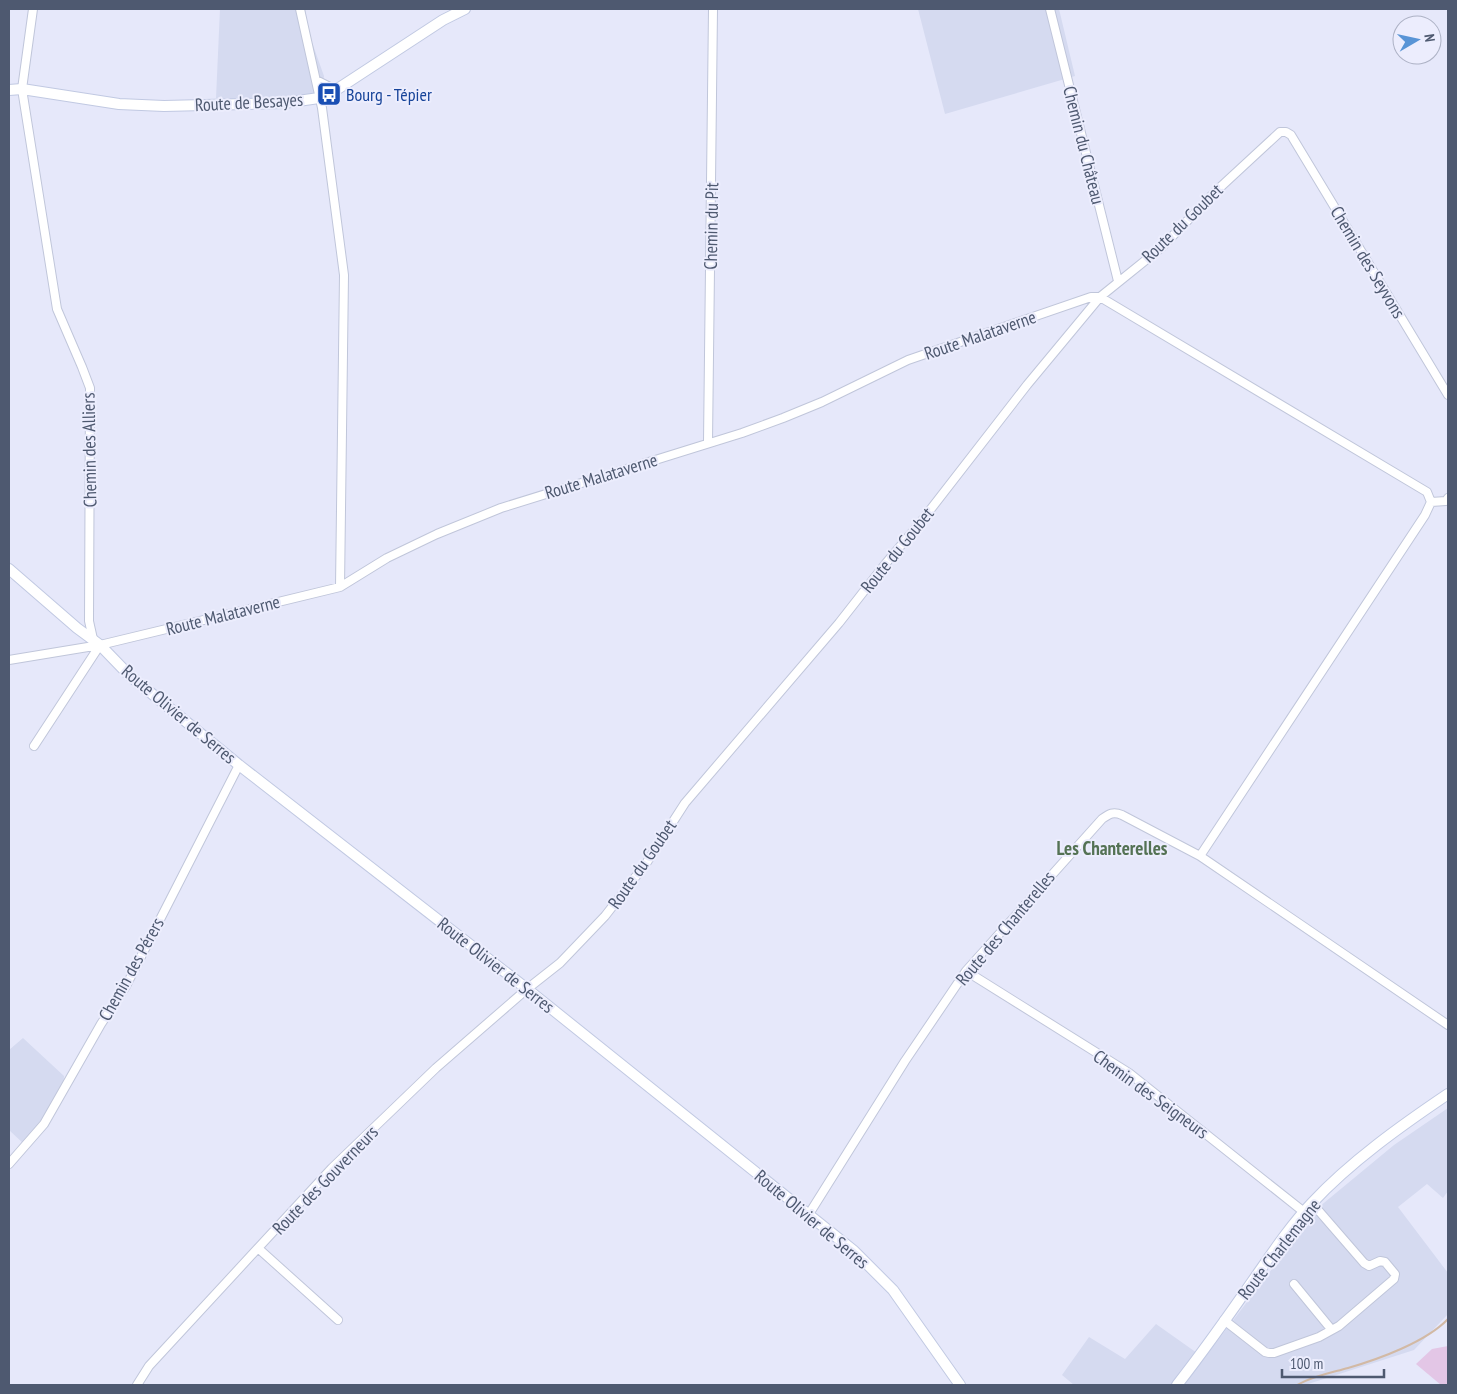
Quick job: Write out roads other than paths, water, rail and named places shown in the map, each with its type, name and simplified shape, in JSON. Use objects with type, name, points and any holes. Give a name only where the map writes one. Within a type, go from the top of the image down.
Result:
[{"type":"street","name":"Chemin des Alliers","points":[[33,9],[22,90],[57,309],[90,388],[89,621],[97,642]]},
{"type":"street","points":[[300,9],[319,98],[344,275],[340,587]]},
{"type":"street","name":"Route de Besayes","points":[[9,90],[22,90],[142,106],[284,103],[319,98],[336,90],[443,20],[465,9]]},
{"type":"street","name":"Chemin du Pit","points":[[708,442],[713,9]]},
{"type":"street","name":"Chemin du Château","points":[[1050,9],[1118,280]]},
{"type":"street","points":[[316,80],[336,90]]},
{"type":"street","name":"Route du Goubet","points":[[527,989],[560,963],[605,916],[646,862],[685,803],[839,623],[920,523],[1027,385],[1100,297],[1118,280],[1162,247],[1214,192],[1280,132],[1286,132]]},
{"type":"street","name":"Chemin des Seyvons","points":[[1286,132],[1291,134],[1448,395]]},
{"type":"street","name":"Route Malataverne","points":[[9,660],[340,587],[387,558],[501,508],[708,442],[742,433],[822,402],[908,360],[1091,297],[1100,297]]},
{"type":"street","points":[[1100,297],[1427,492],[1431,502],[1425,515],[1200,856]]},
{"type":"street","points":[[1431,502],[1447,501]]},
{"type":"street","name":"Route Olivier de Serres","points":[[9,569],[77,628],[97,642],[129,674],[239,765],[527,989],[854,1251],[893,1290],[960,1385]]},
{"type":"street","points":[[34,746],[97,642]]},
{"type":"street","name":"Chemin des Pérers","points":[[9,1164],[44,1124],[101,1024],[126,986],[239,765]]},
{"type":"street","name":"Route des Chanterelles","points":[[809,1214],[905,1061],[966,972],[1047,879],[1102,819],[1110,813],[1115,812],[1122,815],[1200,856],[1448,1025]]},
{"type":"street","name":"Chemin des Seigneurs","points":[[966,972],[1128,1073],[1304,1212]]},
{"type":"street","name":"Route des Gouverneurs","points":[[137,1385],[149,1366],[332,1168],[436,1068],[527,989]]},
{"type":"street","name":"Route Charlemagne","points":[[1177,1385],[1312,1202],[1399,1128],[1448,1094]]},
{"type":"street","points":[[1224,1320],[1268,1353],[1319,1337],[1339,1326],[1394,1279],[1395,1274],[1385,1262],[1380,1261],[1370,1266],[1364,1263],[1312,1202]]},
{"type":"street","points":[[259,1249],[338,1320]]},
{"type":"street","points":[[1294,1284],[1331,1330]]},
{"type":"waterway","points":[[1297,1385],[1315,1377],[1360,1364],[1401,1349],[1427,1335],[1448,1319]]},
{"type":"place","name":"Bourg - Tépier","points":[[329,94]]},
{"type":"district","name":"Les Chanterelles","points":[[1112,848]]}]
